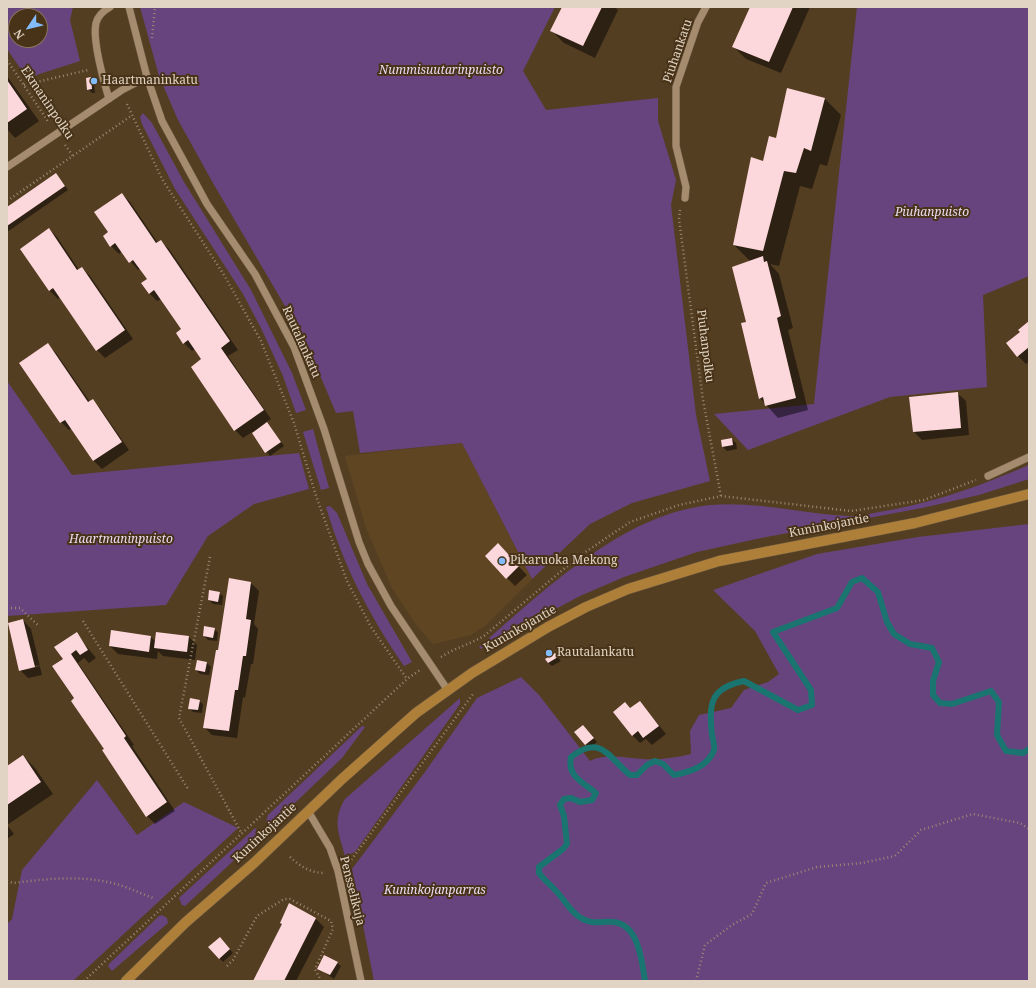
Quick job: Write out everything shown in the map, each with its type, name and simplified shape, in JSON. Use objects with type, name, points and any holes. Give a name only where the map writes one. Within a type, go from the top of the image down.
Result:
[{"type":"main road","name":"Kuninkojantie","points":[[126,981],[186,922],[254,863],[308,811],[416,713],[447,689],[513,646],[548,627],[586,607],[643,584],[719,561],[915,523],[1029,494]]},
{"type":"street","points":[[109,99],[103,78],[96,35],[96,23],[102,12],[110,7]]},
{"type":"street","name":"Rautalankatu","points":[[129,7],[147,77],[162,121],[207,204],[255,274],[294,348],[324,429],[359,542],[368,564],[391,606],[447,689]]},
{"type":"street","name":"Piuhankatu","points":[[685,198],[686,187],[676,146],[676,87],[698,22],[706,7]]},
{"type":"street","points":[[7,167],[122,90],[147,77]]},
{"type":"street","points":[[988,476],[1029,457]]},
{"type":"street","name":"Pensselikuja","points":[[308,811],[330,848],[338,871],[361,981]]},
{"type":"path","name":"Ekmaninpolku","points":[[7,60],[56,134],[73,156]]},
{"type":"path","points":[[24,85],[92,69]]},
{"type":"path","points":[[84,981],[406,679],[371,627],[347,581],[316,496],[294,423],[262,341],[224,275],[162,179],[131,116],[122,90]]},
{"type":"path","points":[[7,200],[131,116]]},
{"type":"path","name":"Piuhanpolku","points":[[685,198],[680,207],[679,219],[703,400],[721,496]]},
{"type":"path","points":[[455,648],[470,644],[484,636],[578,557],[630,522],[679,505],[721,496],[851,511],[924,500],[988,476]]},
{"type":"path","points":[[210,557],[179,718],[242,834]]},
{"type":"path","points":[[7,608],[20,608],[38,625]]},
{"type":"path","points":[[83,621],[188,790]]},
{"type":"path","points":[[290,857],[300,866],[310,871],[323,873],[338,871],[356,856],[473,694]]},
{"type":"path","points":[[696,981],[705,945],[732,925],[752,914],[766,883],[817,866],[862,863],[895,856],[921,830],[973,814],[1020,823],[1029,829]]},
{"type":"path","points":[[7,881],[13,883],[52,878],[82,878],[112,883],[153,898]]},
{"type":"path","points":[[227,966],[233,960],[257,916],[279,901],[290,899],[331,921],[333,925],[334,929],[315,969],[321,981]]},
{"type":"shaded area","points":[[462,443],[532,579],[486,625],[471,635],[433,644],[417,626],[392,588],[366,528],[345,456]]},
{"type":"green space","points":[[7,7],[73,7],[70,20],[80,61],[27,78],[7,49]]},
{"type":"green space","name":"Nummisuutarinpuisto","points":[[140,7],[555,7],[523,71],[546,110],[658,98],[658,121],[676,180],[671,205],[696,415],[710,481],[632,503],[590,524],[532,579],[462,443],[360,453],[353,411],[336,413],[306,342],[178,120],[159,76]]},
{"type":"green space","name":"Piuhanpuisto","points":[[857,7],[1029,7],[1029,276],[983,295],[987,387],[890,397],[748,450],[714,414],[814,404]]},
{"type":"green space","points":[[143,113],[152,123],[184,182],[251,290],[292,373],[306,410],[296,413],[283,376],[261,328],[243,294],[175,189],[142,124],[140,117]]},
{"type":"green space","name":"Haartmaninpuisto","points":[[7,381],[72,475],[299,453],[309,489],[254,504],[208,536],[166,605],[7,616]]},
{"type":"green space","points":[[313,429],[329,488],[321,490],[303,432]]},
{"type":"green space","points":[[1029,465],[1029,479],[979,495],[922,508],[761,538],[697,552],[624,577],[580,596],[481,649],[479,647],[550,586],[576,566],[603,547],[630,531],[659,518],[687,509],[707,505],[728,504],[768,507],[829,515],[865,515],[945,497]]},
{"type":"green space","points":[[330,506],[337,513],[367,584],[412,662],[404,666],[380,629],[349,570],[326,507]]},
{"type":"green space","name":"Kuninkojanparras","points":[[1029,524],[1029,981],[374,981],[352,869],[425,772],[477,698],[521,677],[539,695],[590,761],[602,757],[655,759],[673,758],[691,754],[690,731],[699,715],[731,708],[744,690],[768,682],[779,674],[755,631],[713,590],[817,554],[918,537]]},
{"type":"green space","points":[[460,698],[460,704],[355,852],[345,856],[339,834],[338,820],[341,807],[345,799]]},
{"type":"green space","points":[[362,726],[365,727],[342,758],[272,825],[266,822],[268,815]]},
{"type":"green space","points":[[97,780],[137,835],[184,802],[238,828],[73,981],[7,981],[7,924],[12,919],[22,870]]},
{"type":"green space","points":[[255,828],[261,835],[185,906],[182,905],[179,898]]},
{"type":"green space","points":[[162,915],[167,918],[168,923],[112,971],[108,966],[109,964],[159,916]]},
{"type":"building","points":[[562,7],[602,7],[583,46],[550,31]]},
{"type":"building","points":[[750,7],[793,7],[769,62],[732,47]]},
{"type":"building","points":[[91,77],[92,89],[87,90],[86,78]]},
{"type":"building","points":[[7,80],[27,109],[7,123]]},
{"type":"building","points":[[787,88],[825,98],[811,151],[804,148],[796,173],[784,171],[763,251],[733,245],[751,157],[763,161],[769,136],[776,138]]},
{"type":"building","points":[[56,173],[65,186],[7,226],[7,207]]},
{"type":"building","points":[[122,193],[156,243],[161,240],[230,341],[221,348],[264,410],[234,431],[191,367],[201,359],[188,340],[183,344],[176,333],[181,329],[154,290],[149,294],[141,283],[147,279],[133,260],[129,263],[115,243],[110,247],[103,236],[108,232],[94,212]]},
{"type":"building","points":[[49,228],[77,270],[82,267],[125,330],[96,351],[53,288],[49,291],[20,249]]},
{"type":"building","points":[[763,256],[764,262],[767,261],[781,316],[777,318],[796,398],[765,406],[763,397],[759,399],[741,323],[746,322],[732,267]]},
{"type":"building","points":[[1029,321],[1029,347],[1017,357],[1006,343],[1020,332],[1018,330]]},
{"type":"building","points":[[48,343],[88,402],[93,399],[122,442],[93,461],[65,420],[60,423],[19,363]]},
{"type":"building","points":[[958,392],[961,428],[913,432],[909,397]]},
{"type":"building","points":[[267,422],[281,442],[265,453],[252,433]]},
{"type":"building","points":[[732,438],[733,445],[722,447],[721,440]]},
{"type":"building","name":"Pikaruoka Mekong","points":[[498,543],[519,566],[506,579],[485,556]]},
{"type":"building","points":[[229,578],[251,582],[246,619],[251,620],[246,656],[243,656],[238,690],[235,690],[229,731],[203,728],[216,650],[218,650]]},
{"type":"building","points":[[209,590],[220,592],[218,602],[208,600]]},
{"type":"building","points":[[23,619],[35,667],[19,671],[8,623]]},
{"type":"building","points":[[204,626],[215,628],[213,638],[203,636]]},
{"type":"building","points":[[111,630],[151,636],[149,652],[109,646]]},
{"type":"building","points":[[77,632],[88,650],[80,655],[76,650],[71,654],[126,736],[124,738],[167,802],[146,817],[102,750],[104,749],[71,701],[74,698],[52,666],[63,659],[54,647]]},
{"type":"building","points":[[156,632],[189,636],[187,652],[154,648]]},
{"type":"building","points":[[555,653],[558,657],[548,663],[545,659]]},
{"type":"building","points":[[197,660],[207,662],[205,672],[195,670]]},
{"type":"building","points":[[190,698],[200,700],[198,710],[188,709]]},
{"type":"building","points":[[640,701],[659,726],[643,738],[638,731],[632,736],[613,712],[625,702],[630,708]]},
{"type":"building","points":[[583,725],[594,738],[585,745],[574,732]]},
{"type":"building","points":[[23,755],[41,782],[7,805],[7,766]]},
{"type":"building","points":[[289,903],[316,918],[284,981],[253,981],[282,924],[280,923]]},
{"type":"building","points":[[220,937],[230,949],[219,959],[208,947]]},
{"type":"building","points":[[324,955],[338,962],[330,975],[317,969]]},
{"type":"waterway","points":[[645,981],[638,946],[629,930],[614,922],[593,922],[581,918],[573,912],[559,894],[539,873],[539,867],[563,849],[567,844],[564,816],[560,805],[564,799],[571,798],[580,802],[592,800],[596,793],[573,774],[570,764],[571,757],[581,750],[590,747],[597,748],[604,751],[630,775],[637,775],[647,765],[655,761],[663,764],[674,775],[680,774],[703,765],[711,756],[714,750],[711,724],[712,707],[714,699],[724,688],[744,681],[798,710],[812,705],[811,690],[773,632],[837,608],[852,582],[862,578],[878,592],[887,622],[894,634],[910,644],[932,648],[939,662],[933,681],[933,695],[940,703],[952,704],[991,691],[999,702],[997,735],[1006,751],[1023,753],[1029,749]]},
{"type":"place","name":"Haartmaninkatu","points":[[94,81]]},
{"type":"place","name":"Pikaruoka Mekong","points":[[502,561]]},
{"type":"place","name":"Rautalankatu","points":[[549,653]]}]
